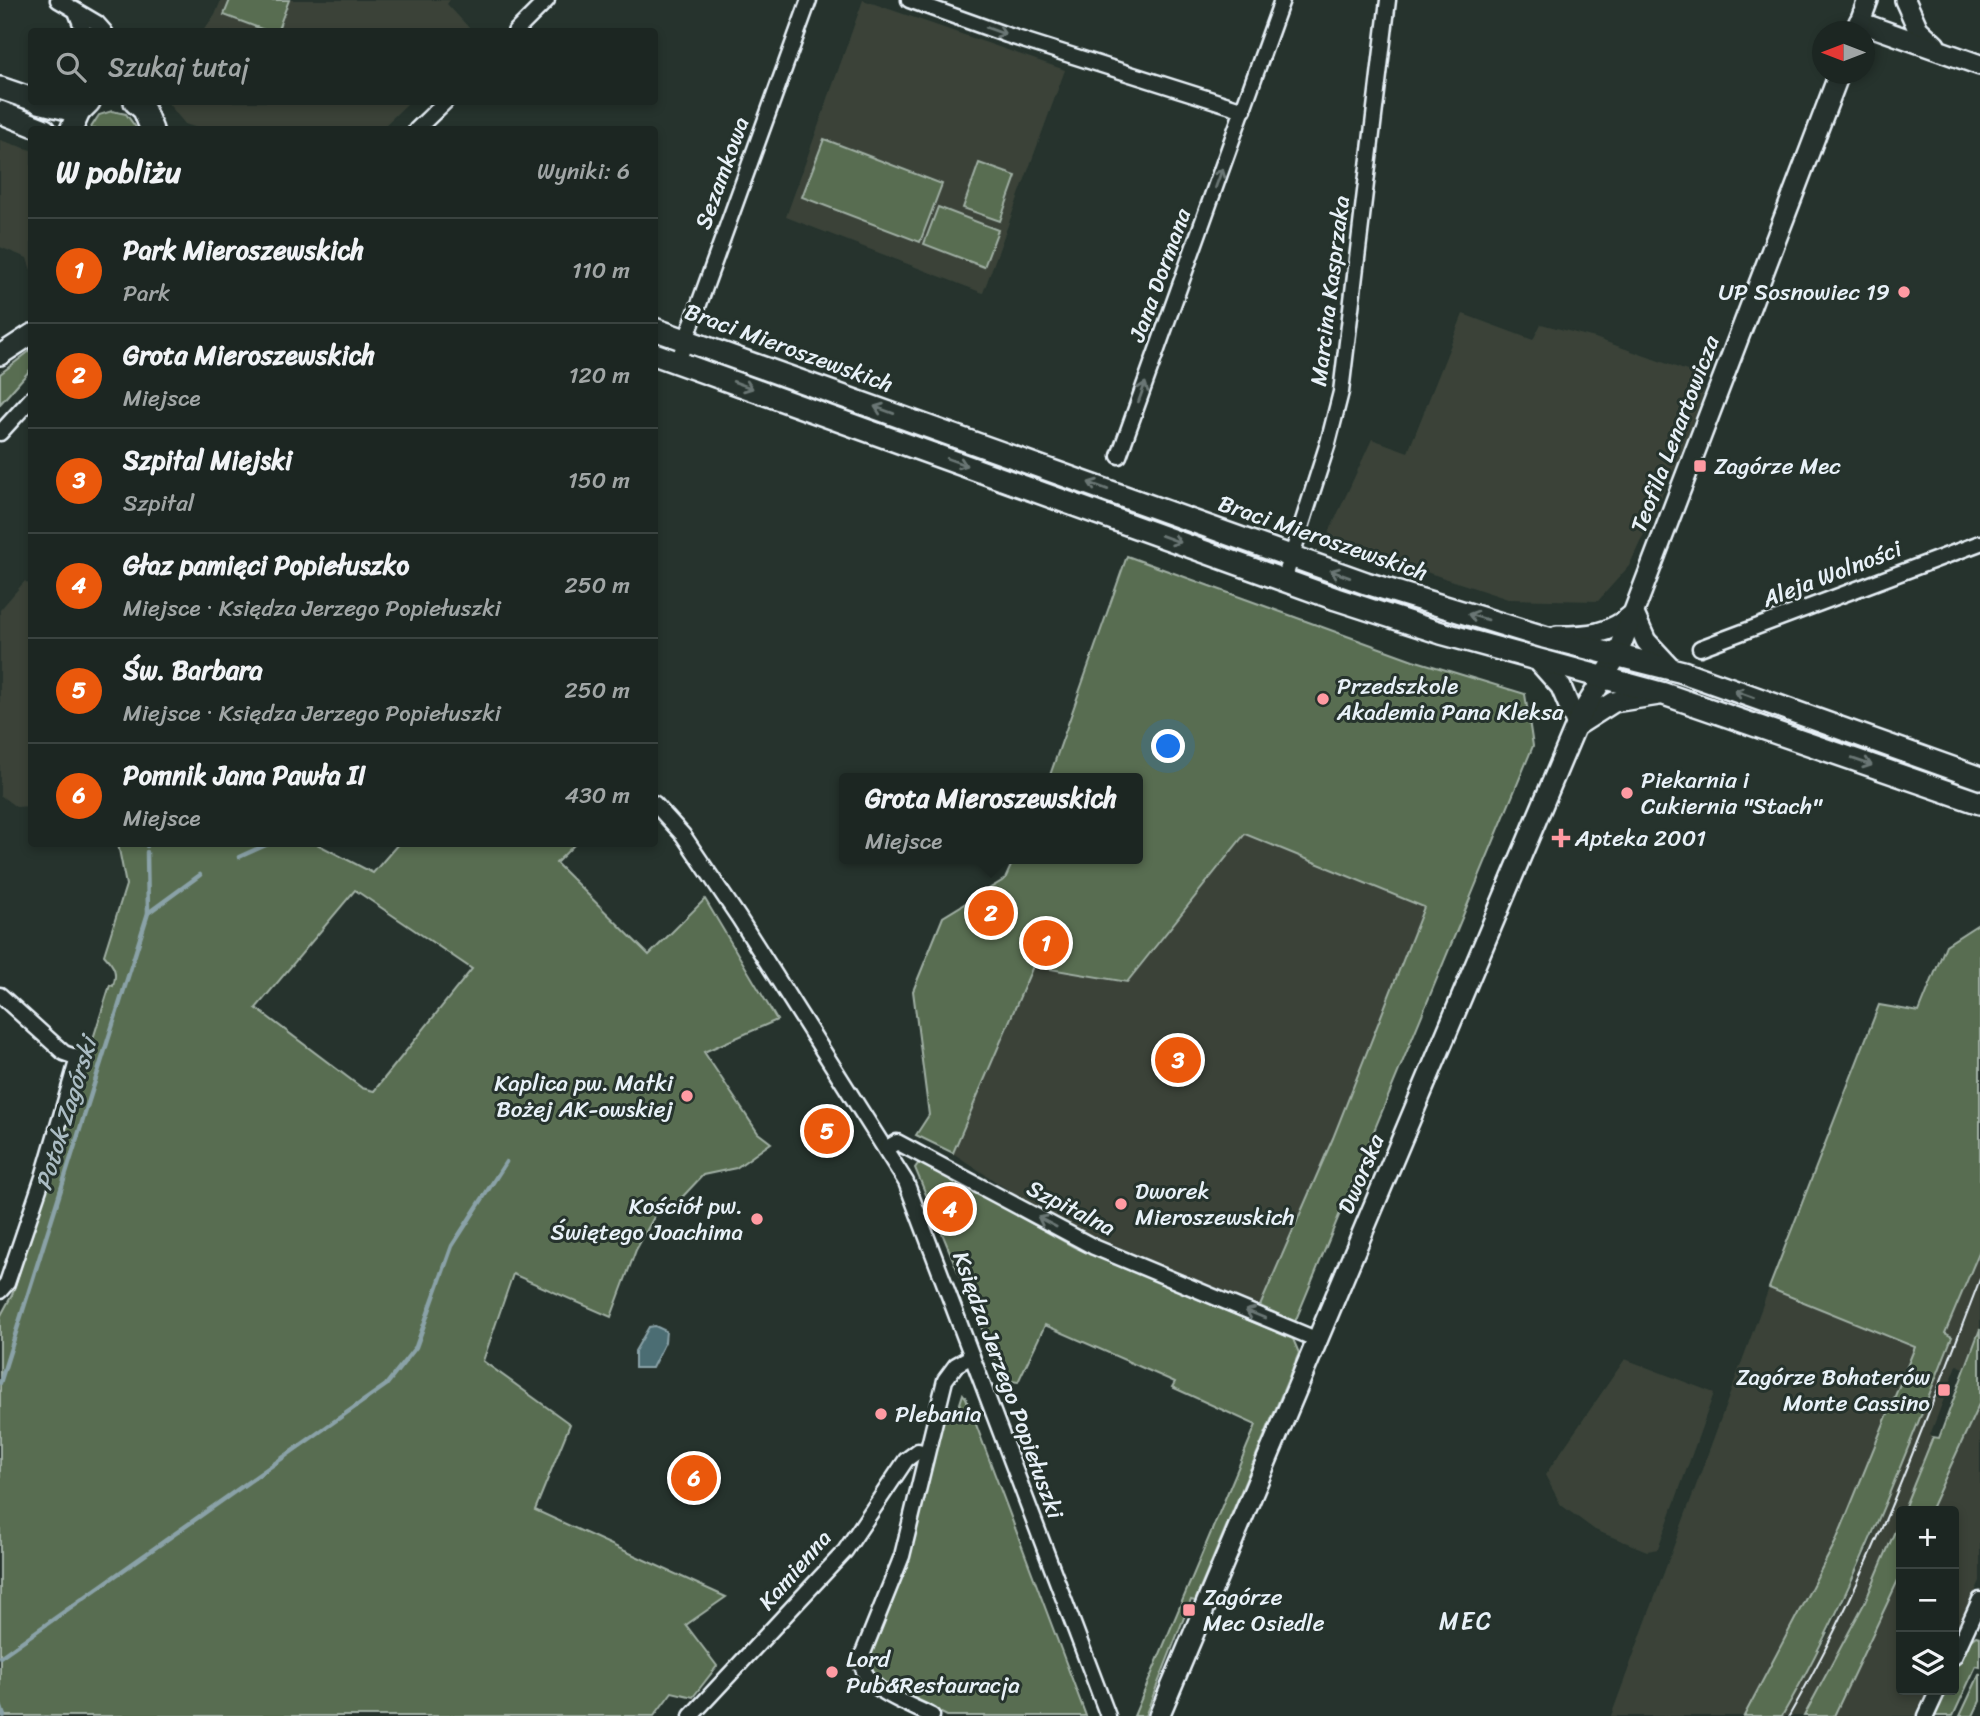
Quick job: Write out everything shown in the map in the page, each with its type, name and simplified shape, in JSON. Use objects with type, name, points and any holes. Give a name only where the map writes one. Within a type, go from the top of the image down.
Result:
[{"type":"main road","points":[[0,87],[28,98]]},
{"type":"main road","points":[[49,105],[80,114]]},
{"type":"main road","points":[[138,105],[144,110],[150,126]]},
{"type":"main road","name":"Braci Mieroszewskich","points":[[658,330],[1366,583],[1544,636],[1672,669],[1980,778]]},
{"type":"main road","points":[[658,355],[1401,620],[1664,694],[1980,803]]},
{"type":"street","points":[[58,0],[101,28]]},
{"type":"street","points":[[519,28],[547,0]]},
{"type":"street","name":"Sezamkowa","points":[[678,362],[808,0]]},
{"type":"street","points":[[909,0],[1007,36],[1244,110]]},
{"type":"street","name":"Jana Dormana","points":[[1119,456],[1282,0]]},
{"type":"street","name":"Marcina Kasprzaka","points":[[1284,580],[1341,392],[1388,0]]},
{"type":"street","points":[[1859,21],[1868,0]]},
{"type":"street","points":[[1905,0],[1923,35],[1948,53]]},
{"type":"street","points":[[77,14],[82,28]]},
{"type":"street","points":[[1875,32],[1980,65]]},
{"type":"street","name":"Teofila Lenartowicza","points":[[1617,656],[1835,84]]},
{"type":"street","points":[[0,87],[28,89]]},
{"type":"street","points":[[420,126],[441,105]]},
{"type":"street","points":[[0,355],[28,337]]},
{"type":"street","points":[[0,433],[28,402]]},
{"type":"street","name":"Aleja Wolności","points":[[1700,648],[1980,543]]},
{"type":"street","points":[[1544,636],[1598,635],[1618,627],[1634,614],[1646,641],[1672,669]]},
{"type":"street","name":"Dworska","points":[[1159,1716],[1577,725],[1617,656]]},
{"type":"street","points":[[1537,660],[1561,687],[1577,725],[1614,702],[1664,694]]},
{"type":"street","name":"Księdza Jerzego Popiełuszki","points":[[658,807],[683,835],[733,909],[887,1147],[916,1202],[1108,1716]]},
{"type":"street","points":[[0,995],[64,1053],[78,1058],[43,1177],[7,1283],[0,1291]]},
{"type":"street","name":"Szpitalna","points":[[887,1147],[897,1142],[1094,1247],[1318,1340]]},
{"type":"street","points":[[932,1716],[871,1684],[862,1669],[861,1658],[902,1556],[945,1380],[956,1365],[972,1356]]},
{"type":"street","name":"Kamienna","points":[[691,1716],[845,1550],[906,1460],[918,1451],[926,1452]]},
{"type":"street","points":[[1959,1646],[1980,1600]]},
{"type":"street","points":[[1926,1716],[1936,1695]]},
{"type":"shaded area","points":[[221,0],[450,0],[447,4],[469,28],[205,28],[215,15]]},
{"type":"shaded area","points":[[863,0],[1065,70],[983,293],[786,217]]},
{"type":"shaded area","points":[[169,105],[406,105],[384,126],[185,124]]},
{"type":"shaded area","points":[[0,140],[28,149],[28,261],[27,258],[0,247]]},
{"type":"shaded area","points":[[1463,314],[1533,340],[1541,324],[1595,338],[1701,376],[1704,392],[1679,459],[1629,566],[1598,601],[1508,599],[1326,539],[1372,439],[1408,452]]},
{"type":"shaded area","points":[[25,581],[28,584],[28,806],[16,807],[0,795],[0,610]]},
{"type":"shaded area","points":[[1245,834],[1425,907],[1333,1138],[1260,1306],[1060,1225],[953,1153],[1034,966],[1127,982]]},
{"type":"shaded area","points":[[1980,1250],[1980,1329],[1966,1369],[1957,1365],[1930,1435],[1933,1437],[1905,1506],[1896,1506],[1896,1529],[1882,1564],[1830,1670],[1804,1716],[1782,1716],[1829,1633],[1868,1549],[1952,1337],[1945,1333]]},
{"type":"shaded area","points":[[1769,1288],[1915,1346],[1836,1541],[1744,1716],[1611,1716]]},
{"type":"shaded area","points":[[1625,1359],[1714,1393],[1658,1549],[1647,1551],[1595,1530],[1561,1505],[1545,1475]]},
{"type":"shaded area","points":[[1980,1402],[1980,1581],[1959,1627],[1959,1506],[1932,1506]]},
{"type":"shaded area","points":[[1896,1585],[1896,1695],[1928,1695],[1917,1716],[1834,1716]]},
{"type":"green space","points":[[230,0],[289,0],[278,28],[259,28],[224,15]]},
{"type":"green space","points":[[112,111],[126,114],[135,126],[92,126],[99,115]]},
{"type":"green space","points":[[824,139],[942,184],[920,242],[802,197]]},
{"type":"green space","points":[[979,163],[1016,176],[1000,221],[963,208]]},
{"type":"green space","points":[[938,207],[998,230],[984,267],[924,244]]},
{"type":"green space","points":[[28,352],[28,372],[0,404],[0,374]]},
{"type":"green space","points":[[1127,556],[1413,660],[1525,694],[1533,746],[1295,1322],[1260,1306],[1333,1138],[1424,907],[1245,834],[1127,982],[1033,966],[953,1153],[916,1135],[929,1115],[913,991],[943,917],[1005,879],[1012,864],[1143,864],[1143,773],[1051,773]]},
{"type":"green space","points":[[119,847],[323,847],[373,873],[395,847],[572,847],[556,863],[649,955],[705,899],[777,1020],[704,1052],[758,1133],[771,1143],[736,1168],[703,1175],[673,1207],[660,1206],[636,1250],[611,1317],[513,1274],[483,1361],[570,1424],[535,1510],[726,1597],[686,1625],[717,1666],[693,1697],[672,1692],[654,1716],[0,1716],[0,1317],[12,1295],[110,985],[113,986],[114,969],[104,955],[126,885]],"holes":[[[355,890],[472,969],[374,1091],[362,1088],[256,1008]]]},
{"type":"green space","points":[[1980,923],[1980,1250],[1945,1333],[1952,1337],[1914,1434],[1831,1624],[1782,1716],[1744,1716],[1836,1541],[1915,1347],[1769,1288],[1879,1005],[1919,1012],[1946,945]]},
{"type":"green space","points":[[920,1161],[1074,1247],[1293,1339],[1299,1353],[1195,1601],[1191,1600],[1145,1716],[1134,1716],[1256,1425],[1172,1387],[1175,1382],[1045,1325],[1018,1382],[1003,1380],[915,1168]]},
{"type":"green space","points":[[1980,1329],[1980,1402],[1932,1506],[1905,1506],[1933,1437],[1939,1438]]},
{"type":"green space","points":[[963,1394],[1086,1716],[947,1716],[882,1683],[872,1674],[869,1662],[871,1650],[941,1416],[956,1416]]},
{"type":"green space","points":[[1896,1529],[1896,1585],[1834,1716],[1804,1716],[1865,1602]]},
{"type":"green space","points":[[1976,1636],[1980,1637],[1980,1667],[1976,1666],[1953,1716],[1932,1716],[1942,1695],[1959,1695],[1959,1658]]},
{"type":"green space","points":[[1980,1673],[1980,1701],[1973,1716],[1960,1716]]},
{"type":"water","points":[[655,1326],[666,1331],[665,1342],[652,1368],[635,1368],[635,1351],[649,1327]]},
{"type":"waterway","points":[[239,857],[261,847]]},
{"type":"waterway","name":"Potok Zagórski","points":[[0,1383],[148,913],[147,852]]},
{"type":"waterway","points":[[148,913],[200,875]]},
{"type":"waterway","points":[[0,1657],[386,1385],[416,1347],[452,1246],[506,1162]]},
{"type":"waterway","name":"Potok Zagórski","points":[[0,1705],[4,1716]]},
{"type":"tram line","points":[[1789,1716],[1818,1664],[1870,1556],[1916,1446],[1980,1279]]},
{"type":"place","name":"UP Sosnowiec 19","points":[[1904,292]]},
{"type":"place","name":"Zagórze Mec","points":[[1700,466]]},
{"type":"place","name":"Przedszkole Akademia Pana Kleksa","points":[[1323,699]]},
{"type":"place","name":"Piekarnia i Cukiernia \"Stach\"","points":[[1627,793]]},
{"type":"place","name":"Apteka 2001","points":[[1561,838]]},
{"type":"place","name":"Grota Mieroszewskich","points":[[991,913]]},
{"type":"place","name":"Park Mieroszewskich","points":[[1046,943]]},
{"type":"place","name":"Szpital Miejski","points":[[1178,1060]]},
{"type":"place","name":"Kaplica pw. Matki Bożej AK-owskiej","points":[[687,1096]]},
{"type":"place","name":"Św. Barbara","points":[[827,1131]]},
{"type":"place","name":"Dworek Mieroszewskich","points":[[1121,1204]]},
{"type":"place","name":"Głaz pamięci Popiełuszko","points":[[950,1209]]},
{"type":"place","name":"Kościół pw. Świętego Joachima","points":[[757,1219]]},
{"type":"place","name":"Zagórze Bohaterów Monte Cassino","points":[[1944,1390]]},
{"type":"place","name":"Plebania","points":[[881,1414]]},
{"type":"place","name":"Pomnik Jana Pawła II","points":[[694,1478]]},
{"type":"place","name":"Zagórze Mec Osiedle","points":[[1189,1610]]},
{"type":"place","name":"Lord Pub&Restauracja","points":[[832,1672]]},
{"type":"district","name":"MEC","points":[[1466,1621]]}]
